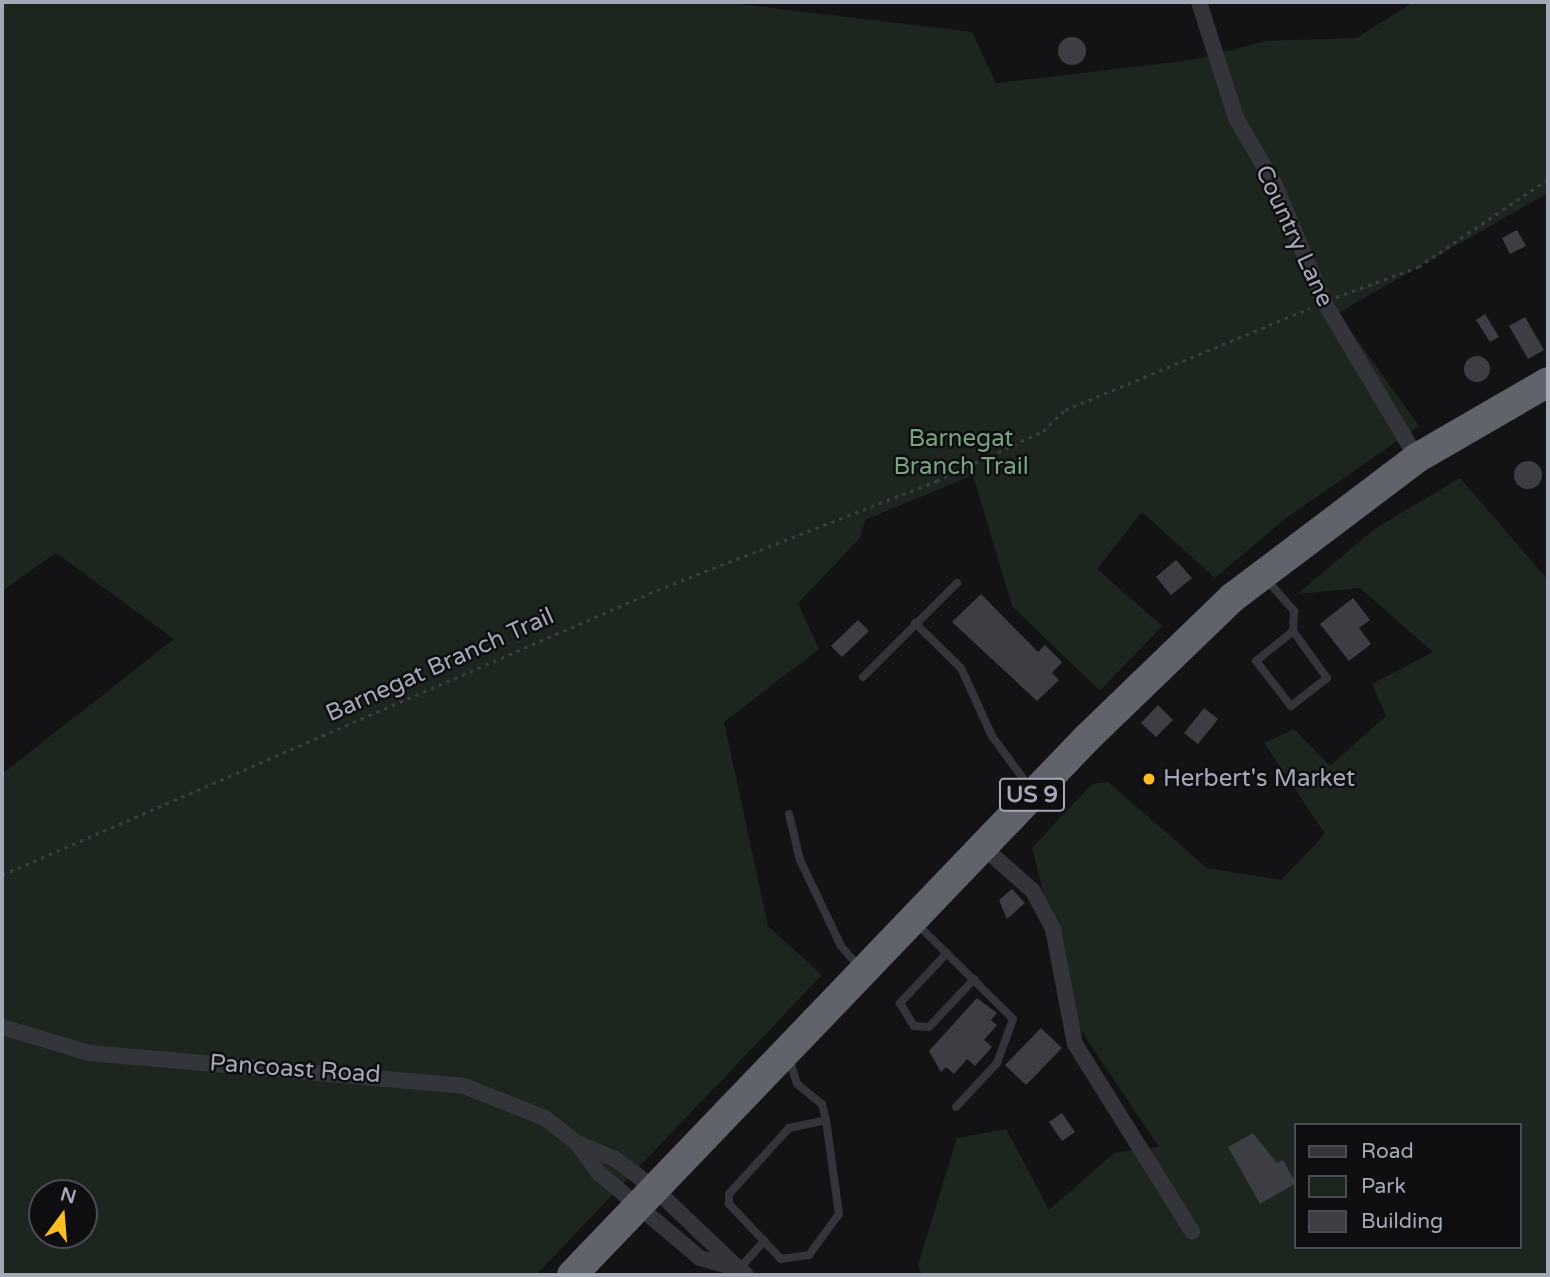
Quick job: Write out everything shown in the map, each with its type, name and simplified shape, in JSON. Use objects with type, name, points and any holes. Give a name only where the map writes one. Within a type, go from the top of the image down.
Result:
[{"type":"highway","name":"US 9","points":[[572,1275],[1034,793],[1179,646],[1261,574],[1417,458],[1548,383]]},
{"type":"street","name":"Country Lane","points":[[1199,2],[1236,118],[1275,186],[1324,302],[1417,458]]},
{"type":"street","points":[[983,847],[1033,891],[1053,929],[1075,1044],[1192,1231]]},
{"type":"street","name":"Pancoast Road","points":[[2,1027],[89,1053],[464,1086],[545,1118],[577,1143],[615,1159],[700,1258],[739,1273]]},
{"type":"street","name":"Pancoast Road","points":[[577,1143],[598,1172],[647,1197],[739,1273]]},
{"type":"lane","points":[[1261,574],[1294,611],[1293,631],[1327,678],[1291,706],[1256,661],[1293,631]]},
{"type":"lane","points":[[863,677],[957,583]]},
{"type":"lane","points":[[915,623],[961,668],[992,736],[1034,793]]},
{"type":"lane","points":[[789,814],[810,881],[841,946],[864,973]]},
{"type":"lane","points":[[913,921],[1009,1012],[1013,1027],[997,1063],[956,1107]]},
{"type":"lane","points":[[947,953],[900,1003],[914,1026],[929,1027],[974,979]]},
{"type":"lane","points":[[790,1049],[792,1075],[822,1104],[826,1121],[839,1214],[833,1229],[797,1261],[781,1259],[729,1204],[729,1194],[789,1128],[826,1121]]},
{"type":"lane","points":[[739,1273],[764,1241]]},
{"type":"path","points":[[1334,298],[1418,267],[1548,179]]},
{"type":"path","name":"Barnegat Branch Trail","points":[[2,875],[657,590],[936,481],[1043,431],[1065,410],[1314,307]]},
{"type":"green space","points":[[2,2],[723,2],[972,32],[996,83],[1192,60],[1266,41],[1356,38],[1414,2],[1548,2],[1548,193],[1338,313],[1419,426],[1286,518],[1215,578],[1142,512],[1097,569],[1162,626],[1100,691],[1012,606],[973,475],[865,520],[860,538],[798,603],[819,649],[724,722],[768,926],[822,975],[536,1275],[2,1275],[2,774],[174,639],[56,553],[2,591]]},
{"type":"green space","points":[[1460,478],[1548,580],[1548,1275],[922,1275],[918,1265],[957,1138],[1006,1129],[1049,1210],[1114,1153],[1159,1147],[1076,1023],[1032,848],[1092,784],[1108,782],[1207,868],[1281,880],[1325,834],[1264,743],[1294,729],[1330,766],[1386,716],[1372,684],[1433,652],[1360,588],[1297,594],[1376,528]]},
{"type":"building","points":[[1072,37],[1082,41],[1086,51],[1082,61],[1072,65],[1062,61],[1058,51],[1062,41]]},
{"type":"building","points":[[1517,230],[1526,246],[1510,254],[1502,238]]},
{"type":"building","points":[[1485,314],[1499,337],[1490,342],[1476,320]]},
{"type":"building","points":[[1525,317],[1544,350],[1528,359],[1509,326]]},
{"type":"building","points":[[1477,356],[1486,360],[1490,369],[1486,378],[1477,382],[1468,378],[1464,369],[1468,360]]},
{"type":"building","points":[[1528,461],[1538,465],[1542,475],[1538,485],[1528,489],[1518,485],[1514,475],[1518,465]]},
{"type":"building","points":[[1176,560],[1192,578],[1171,595],[1156,577]]},
{"type":"building","points":[[981,594],[1038,652],[1045,645],[1062,662],[1052,673],[1059,680],[1037,701],[952,622]]},
{"type":"building","points":[[1353,598],[1370,620],[1359,628],[1371,644],[1349,661],[1320,624]]},
{"type":"building","points":[[858,620],[869,631],[842,657],[831,646]]},
{"type":"building","points":[[1158,705],[1173,720],[1156,737],[1141,723]]},
{"type":"building","points":[[1204,708],[1218,719],[1198,744],[1184,733]]},
{"type":"building","points":[[1012,889],[1025,903],[1007,919],[999,900]]},
{"type":"building","points":[[977,998],[997,1013],[991,1020],[997,1025],[984,1040],[992,1047],[975,1066],[967,1059],[954,1074],[946,1067],[941,1072],[929,1051]]},
{"type":"building","points":[[1041,1028],[1062,1048],[1026,1085],[1005,1065]]},
{"type":"building","points":[[1062,1113],[1075,1132],[1062,1141],[1049,1122]]},
{"type":"building","points":[[1253,1133],[1277,1163],[1283,1160],[1294,1184],[1260,1204],[1228,1147]]},
{"type":"place","name":"Herbert's Market","points":[[1149,779]]}]
